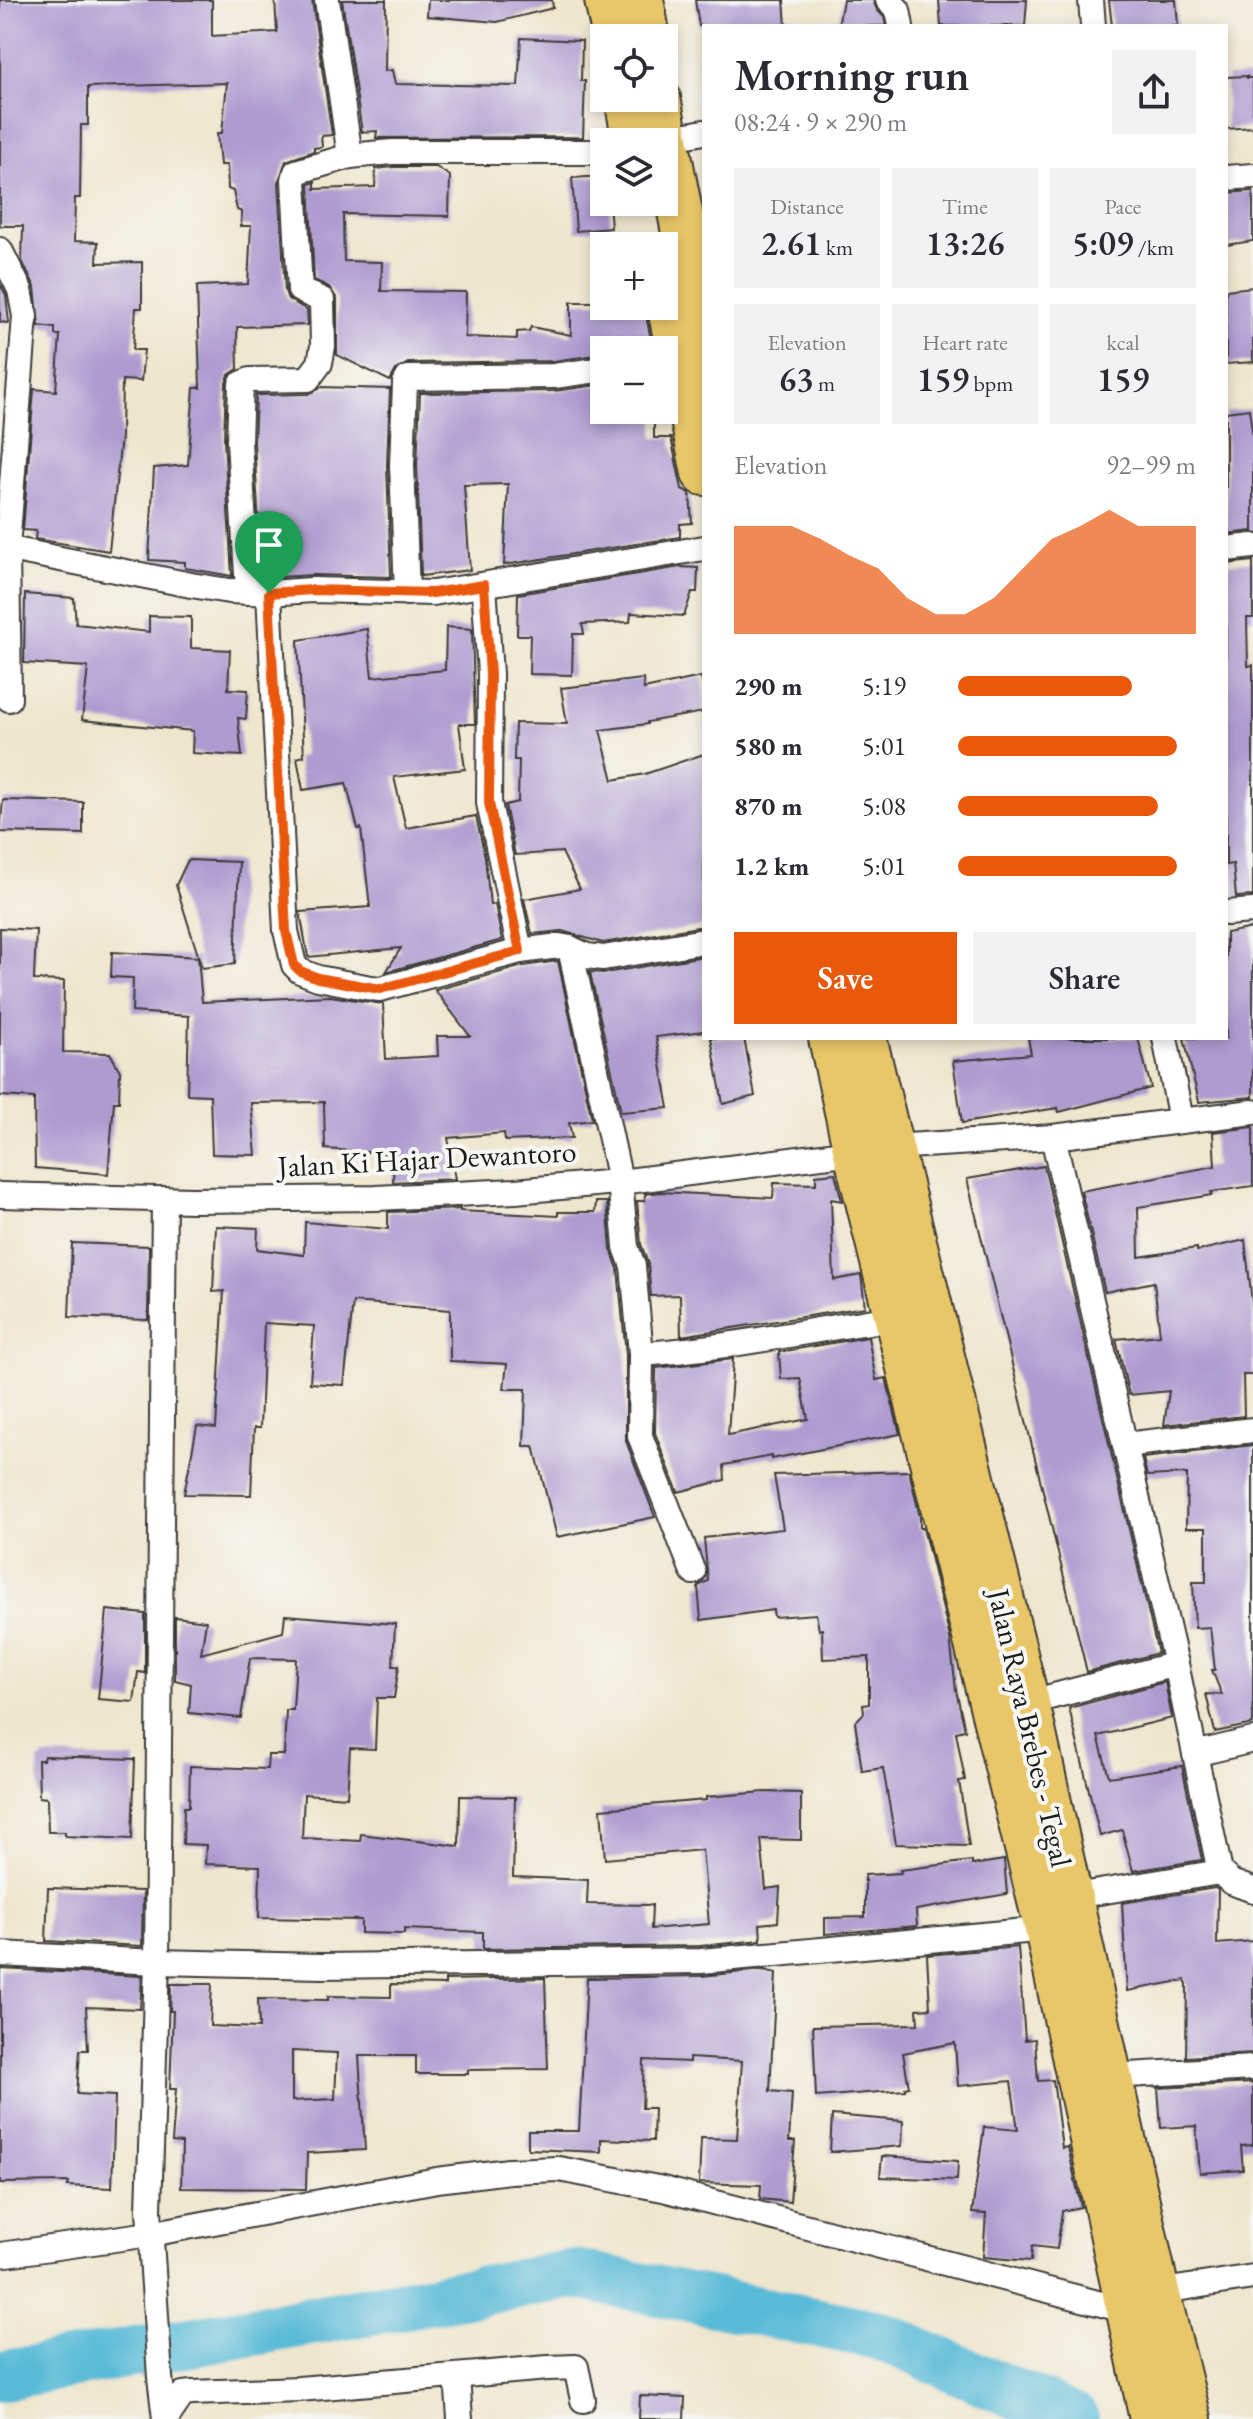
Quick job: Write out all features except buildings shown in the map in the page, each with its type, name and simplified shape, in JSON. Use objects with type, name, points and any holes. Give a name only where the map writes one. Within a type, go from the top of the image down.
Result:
[{"type":"highway","points":[[607,0],[612,24]]},
{"type":"highway","points":[[641,0],[645,24]]},
{"type":"highway","points":[[645,112],[666,128]]},
{"type":"highway","points":[[673,216],[684,356]]},
{"type":"highway","points":[[675,320],[702,461]]},
{"type":"highway","name":"Jalan Raya Brebes - Tegal","points":[[832,1040],[873,1150],[1027,1703],[1058,1913],[1166,2404]]},
{"type":"highway","name":"Jalan Raya Brebes - Tegal","points":[[864,1040],[873,1150],[897,1318],[1058,1913],[1110,2076],[1142,2302]]},
{"type":"street","points":[[327,0],[350,156]]},
{"type":"street","points":[[888,0],[898,10],[901,24]]},
{"type":"street","points":[[1091,0],[1093,24]]},
{"type":"street","points":[[590,152],[392,152],[350,156],[295,173],[300,290],[322,300],[323,346],[320,363],[308,379],[250,380],[241,384],[239,441],[258,592],[286,931],[294,965],[300,971],[318,978],[380,989],[520,951],[570,948],[587,956],[603,958],[702,941]]},
{"type":"street","points":[[1228,178],[1253,176]]},
{"type":"street","points":[[0,250],[20,290],[25,316],[4,548],[9,699]]},
{"type":"street","points":[[407,593],[402,465],[405,383],[408,378],[554,376],[590,371]]},
{"type":"street","points":[[1228,549],[1253,546]]},
{"type":"street","points":[[4,548],[191,585],[258,592],[407,593],[433,593],[702,548]]},
{"type":"street","points":[[484,585],[490,674],[489,803],[520,951]]},
{"type":"street","points":[[1228,913],[1253,911]]},
{"type":"street","points":[[570,948],[620,1181],[626,1247],[633,1266],[641,1354],[640,1436],[693,1572]]},
{"type":"street","points":[[1165,1040],[1181,1120]]},
{"type":"street","name":"Jalan Ki Hajar Dewantoro","points":[[0,1195],[164,1199],[392,1197],[515,1191],[873,1150],[1053,1137],[1253,1112]]},
{"type":"street","points":[[1053,1137],[1176,1664],[1220,1872],[1231,1882],[1253,1890]]},
{"type":"street","points":[[164,1199],[157,1962],[150,2246],[166,2419]]},
{"type":"street","points":[[641,1354],[691,1351],[822,1327],[897,1318]]},
{"type":"street","points":[[1125,1445],[1253,1430]]},
{"type":"street","points":[[1027,1703],[1176,1664]]},
{"type":"street","points":[[1195,1754],[1253,1740]]},
{"type":"street","points":[[0,1954],[322,1966],[701,1961],[1058,1913],[1220,1872]]},
{"type":"street","points":[[1110,2076],[1253,2068]]},
{"type":"street","points":[[0,2255],[150,2246],[437,2180],[509,2171],[559,2169],[677,2193],[1142,2302],[1253,2277]]},
{"type":"street","points":[[166,2419],[183,2394],[299,2389],[576,2367],[583,2400]]},
{"type":"street","points":[[457,2376],[460,2419]]},
{"type":"waterway","points":[[0,2376],[574,2274],[879,2335],[1074,2419]]},
{"type":"route","points":[[484,585],[490,674],[489,803],[520,951],[380,989],[318,978],[300,971],[294,965],[286,931],[269,593],[312,590],[433,593],[484,585]]}]
